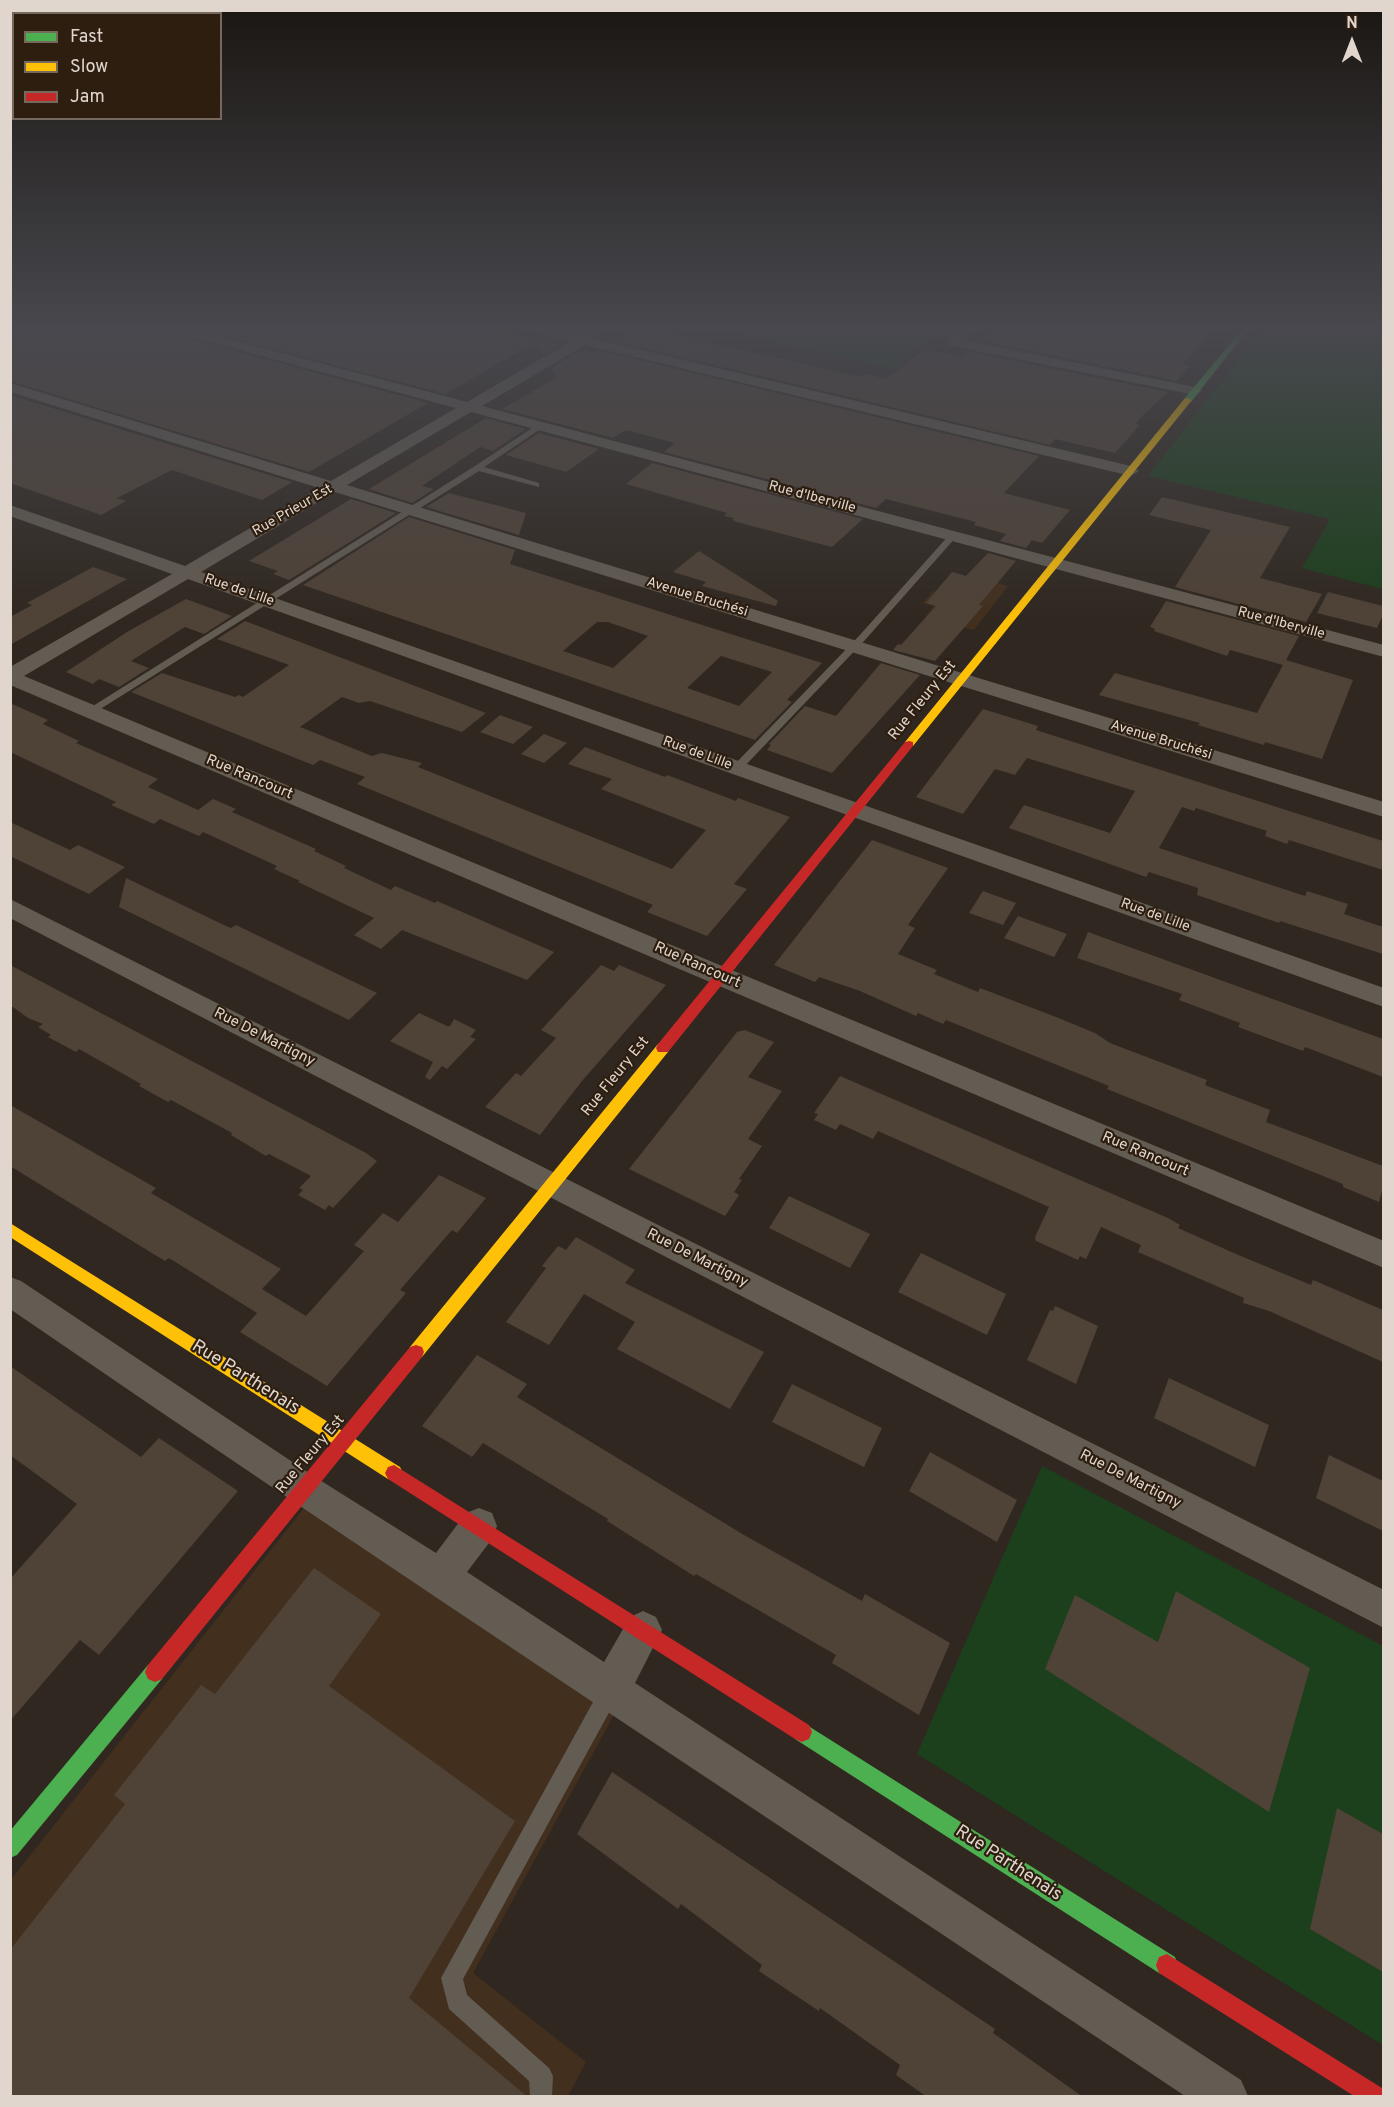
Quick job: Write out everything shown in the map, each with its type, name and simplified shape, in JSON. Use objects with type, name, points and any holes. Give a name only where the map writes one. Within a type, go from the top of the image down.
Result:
[{"type":"street","name":"Avenue Bruchési","points":[[136,425],[1383,810]]},
{"type":"street","name":"Rue Prieur Est","points":[[10,677],[436,425]]},
{"type":"street","points":[[941,425],[1131,471]]},
{"type":"street","name":"Rue Fleury Est","points":[[10,1848],[303,1489],[344,1442],[550,1184],[1168,425]]},
{"type":"street","name":"Rue d'Iberville","points":[[541,426],[1383,651]]},
{"type":"street","name":"Rue de Lille","points":[[10,510],[1383,998]]},
{"type":"street","name":"Rue Rancourt","points":[[10,677],[1383,1255]]},
{"type":"street","name":"Rue De Martigny","points":[[10,907],[1383,1610]]},
{"type":"street","name":"Rue Parthenais","points":[[10,1229],[644,1630],[1374,2097]]},
{"type":"street","points":[[10,1291],[303,1489],[441,1577],[1225,2097]]},
{"type":"street","points":[[441,1577],[479,1526]]},
{"type":"street","points":[[610,1690],[644,1630]]},
{"type":"lane","points":[[90,711],[478,468],[541,426]]},
{"type":"lane","points":[[478,468],[536,485]]},
{"type":"lane","points":[[737,768],[854,645],[953,536]]},
{"type":"lane","points":[[541,2097],[541,2076],[458,2001],[452,1978],[610,1690]]},
{"type":"shaded area","points":[[967,575],[1008,586],[974,630],[925,617],[934,606],[923,603],[933,591],[979,605],[988,594],[956,586]]},
{"type":"shaded area","points":[[304,1508],[616,1711],[473,1973],[586,2062],[568,2096],[11,2096],[10,1881]]},
{"type":"green space","points":[[1187,425],[1383,425],[1383,589],[1302,568],[1330,519],[1148,476]]},
{"type":"green space","points":[[1042,1466],[1383,1646],[1383,2045],[917,1754]]},
{"type":"building","points":[[10,425],[108,425],[292,482],[262,500],[172,470],[117,498],[126,501],[101,515],[10,483]]},
{"type":"building","points":[[156,425],[389,425],[309,472]]},
{"type":"building","points":[[474,425],[513,425],[526,429],[493,451],[480,447],[422,486],[434,489],[412,503],[369,489]]},
{"type":"building","points":[[564,425],[911,425],[1039,456],[1004,493],[1070,510],[1042,543],[1032,540],[1026,548],[1000,541],[1006,534],[974,525],[976,522],[886,499],[876,508],[664,452],[675,443],[626,430],[613,438]]},
{"type":"building","points":[[968,425],[1140,425],[1115,453],[1055,439],[1050,445]]},
{"type":"building","points":[[539,433],[599,449],[566,472],[506,455]]},
{"type":"building","points":[[652,463],[863,519],[832,547],[737,522],[732,520],[734,518],[724,516],[727,513],[626,484]]},
{"type":"building","points":[[449,493],[526,513],[519,535],[426,507]]},
{"type":"building","points":[[1162,497],[1290,527],[1260,578],[1322,594],[1306,622],[1175,587],[1211,530],[1149,515]]},
{"type":"building","points":[[351,499],[396,513],[289,580],[273,574],[278,571],[249,561]]},
{"type":"building","points":[[409,517],[515,550],[510,564],[822,663],[787,700],[792,702],[755,740],[303,585]],"holes":[[[597,622],[608,622],[648,636],[613,668],[563,651]],[[721,656],[772,672],[739,706],[687,688]]]},
{"type":"building","points":[[699,551],[778,601],[776,606],[702,586],[706,582],[673,572]]},
{"type":"building","points":[[988,553],[1016,561],[979,605],[983,606],[935,661],[893,650],[898,644],[901,645],[936,606],[926,603],[952,572],[966,576]]},
{"type":"building","points":[[93,567],[127,579],[10,645],[10,617],[32,605],[27,603]]},
{"type":"building","points":[[1328,592],[1383,606],[1383,615],[1377,628],[1317,613]]},
{"type":"building","points":[[186,599],[232,616],[204,634],[185,627],[131,661],[149,668],[119,687],[99,679],[93,684],[66,672],[127,632]]},
{"type":"building","points":[[1166,601],[1299,636],[1286,660],[1353,680],[1322,759],[1265,742],[1264,745],[1198,725],[1200,723],[1099,695],[1115,673],[1257,713],[1283,665],[1230,650],[1227,656],[1154,631],[1155,629],[1150,627]]},
{"type":"building","points":[[245,621],[486,713],[462,732],[370,701],[359,703],[342,697],[300,727],[372,756],[382,753],[422,763],[418,767],[672,869],[706,830],[601,789],[612,779],[568,764],[585,747],[665,777],[667,775],[736,801],[738,798],[790,817],[734,884],[747,889],[707,936],[647,912],[653,905],[357,784],[365,777],[320,760],[313,765],[131,692],[162,673],[235,697],[239,695],[243,697],[289,665],[217,639]]},
{"type":"building","points":[[881,663],[920,675],[832,773],[767,750],[771,745],[769,744],[805,706],[836,716]]},
{"type":"building","points":[[10,703],[48,720],[43,724],[79,741],[76,743],[158,779],[148,787],[198,810],[213,799],[236,809],[232,812],[316,849],[314,851],[346,866],[344,868],[391,890],[395,886],[435,903],[437,901],[554,952],[527,980],[402,930],[381,949],[354,935],[374,918],[274,869],[277,866],[203,832],[199,836],[160,819],[154,824],[111,805],[116,802],[10,752]]},
{"type":"building","points":[[983,709],[1038,726],[1036,730],[1383,841],[1383,870],[1289,840],[1287,844],[1265,836],[1267,831],[1196,808],[1194,811],[1182,807],[1159,848],[1305,896],[1307,891],[1348,904],[1344,914],[1383,927],[1383,954],[1280,921],[1279,923],[1197,895],[1198,888],[1149,872],[1146,877],[1009,828],[1024,805],[1110,833],[1135,791],[1027,758],[1015,775],[995,769],[963,814],[916,797]]},
{"type":"building","points":[[500,715],[533,727],[513,744],[480,732]]},
{"type":"building","points":[[544,734],[567,743],[544,763],[521,754]]},
{"type":"building","points":[[10,822],[70,850],[78,845],[125,867],[89,894],[10,856]]},
{"type":"building","points":[[872,840],[948,868],[908,925],[915,928],[898,954],[937,970],[934,974],[978,992],[980,988],[1056,1017],[1095,1033],[1110,1043],[1207,1080],[1205,1085],[1270,1110],[1266,1122],[1383,1166],[1383,1187],[1379,1202],[1343,1187],[1343,1184],[1107,1089],[1109,1086],[946,1020],[943,1024],[918,1013],[916,1016],[860,991],[819,977],[815,982],[774,965]]},
{"type":"building","points":[[126,878],[226,926],[231,928],[236,925],[377,993],[349,1020],[119,907]]},
{"type":"building","points":[[983,891],[1016,903],[1003,925],[969,913]]},
{"type":"building","points":[[1018,916],[1067,934],[1054,957],[1004,938]]},
{"type":"building","points":[[1088,932],[1383,1039],[1383,1077],[1305,1047],[1303,1051],[1238,1027],[1240,1023],[1179,1000],[1182,994],[1077,958]]},
{"type":"building","points":[[10,965],[366,1153],[377,1161],[333,1208],[329,1205],[325,1210],[298,1195],[303,1190],[299,1188],[311,1176],[269,1154],[266,1156],[231,1135],[232,1133],[171,1100],[168,1102],[79,1049],[76,1052],[48,1037],[51,1035],[38,1027],[43,1024],[28,1018],[10,1005]]},
{"type":"building","points":[[601,965],[614,971],[619,965],[666,985],[582,1081],[540,1135],[485,1107],[516,1073],[521,1076],[556,1038],[541,1030]]},
{"type":"building","points":[[419,1013],[447,1026],[450,1026],[454,1019],[476,1030],[470,1037],[476,1039],[447,1069],[442,1066],[430,1080],[425,1077],[433,1062],[390,1041]]},
{"type":"building","points":[[745,1030],[774,1042],[748,1077],[782,1091],[748,1139],[762,1146],[739,1179],[742,1180],[734,1192],[739,1195],[725,1216],[629,1169],[737,1032]]},
{"type":"building","points":[[840,1076],[1168,1218],[1180,1225],[1178,1228],[1236,1254],[1311,1285],[1313,1280],[1383,1310],[1383,1362],[1269,1311],[1243,1303],[1244,1298],[1138,1252],[1141,1245],[1101,1227],[1086,1259],[1080,1256],[1078,1260],[1036,1241],[1035,1237],[1049,1207],[878,1131],[873,1139],[840,1124],[836,1130],[814,1120],[818,1114],[814,1113]]},
{"type":"building","points":[[10,1105],[156,1188],[151,1193],[281,1269],[262,1289],[306,1316],[364,1251],[354,1245],[383,1213],[398,1222],[439,1175],[486,1198],[457,1233],[452,1230],[400,1290],[406,1293],[327,1386],[240,1332],[257,1313],[169,1258],[165,1261],[10,1166]]},
{"type":"building","points":[[789,1196],[870,1234],[850,1268],[769,1228]]},
{"type":"building","points":[[576,1237],[635,1270],[625,1283],[764,1352],[730,1409],[617,1349],[635,1322],[584,1294],[549,1345],[506,1322],[546,1268],[542,1266],[558,1246],[566,1250]]},
{"type":"building","points":[[921,1253],[1006,1294],[987,1335],[898,1292]]},
{"type":"building","points":[[1055,1306],[1098,1326],[1076,1384],[1027,1360],[1050,1310],[1053,1311]]},
{"type":"building","points":[[477,1355],[527,1384],[517,1397],[744,1535],[862,1601],[865,1594],[950,1643],[919,1715],[832,1663],[836,1655],[696,1574],[694,1576],[607,1521],[608,1519],[483,1443],[472,1457],[422,1426]]},
{"type":"building","points":[[10,1366],[141,1457],[159,1438],[238,1491],[99,1655],[80,1640],[10,1721],[10,1579],[77,1504],[10,1455]]},
{"type":"building","points":[[1169,1378],[1269,1425],[1255,1467],[1154,1418]]},
{"type":"building","points":[[792,1384],[882,1428],[864,1467],[772,1422]]},
{"type":"building","points":[[930,1452],[1017,1500],[997,1542],[909,1491]]},
{"type":"building","points":[[1329,1455],[1383,1481],[1383,1531],[1316,1498]]},
{"type":"building","points":[[314,1568],[381,1614],[329,1686],[515,1821],[409,1998],[528,2097],[10,2097],[10,1950],[125,1804],[114,1795],[201,1685],[215,1694]]},
{"type":"building","points":[[1176,1591],[1310,1668],[1269,1812],[1045,1669],[1075,1595],[1158,1642]]},
{"type":"building","points":[[612,1772],[995,2029],[993,2033],[1083,2097],[927,2097],[896,2075],[900,2065],[820,2008],[819,2011],[759,1971],[762,1965],[681,1904],[678,1909],[577,1834]]},
{"type":"building","points":[[1337,1808],[1383,1834],[1383,1972],[1310,1929]]},
{"type":"traffic: fast","points":[[10,1848],[155,1672]]},
{"type":"traffic: fast","points":[[802,1732],[1167,1965]]},
{"type":"traffic: slow","points":[[909,744],[1167,425]]},
{"type":"traffic: slow","points":[[416,1352],[663,1048]]},
{"type":"traffic: slow","points":[[10,1229],[394,1473]]},
{"type":"traffic: jam","points":[[663,1048],[909,744]]},
{"type":"traffic: jam","points":[[155,1672],[416,1352]]},
{"type":"traffic: jam","points":[[394,1473],[802,1732]]},
{"type":"traffic: jam","points":[[1167,1965],[1374,2096]]}]
